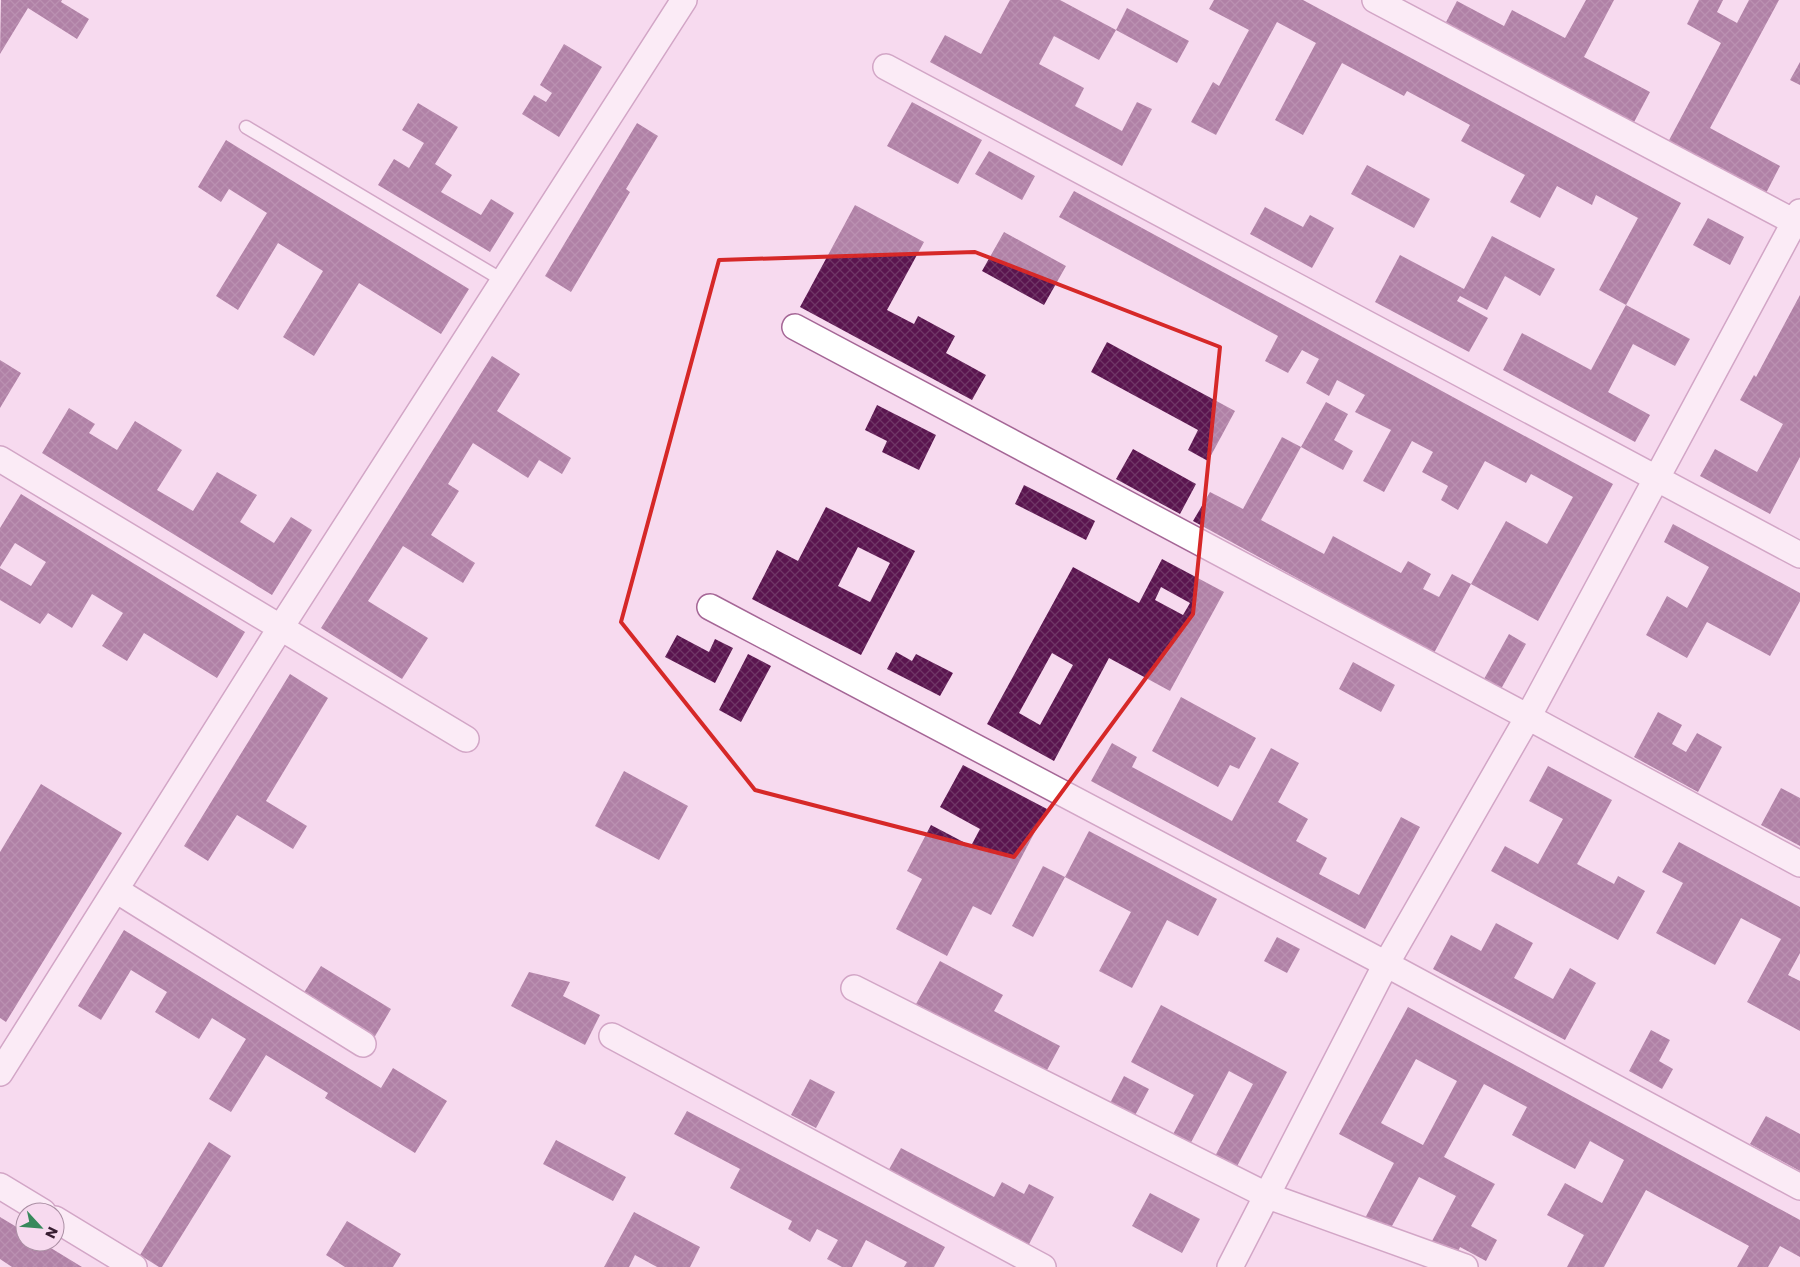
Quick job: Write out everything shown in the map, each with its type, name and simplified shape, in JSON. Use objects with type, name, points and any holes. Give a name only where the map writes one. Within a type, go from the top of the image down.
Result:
[{"type":"street","points":[[4,1057],[116,890],[281,627],[684,0]]},
{"type":"street","points":[[1230,1267],[1386,964],[1528,717],[1656,478],[1798,220],[1375,0]]},
{"type":"street","points":[[886,67],[1800,555]]},
{"type":"street","points":[[795,327],[1800,864]]},
{"type":"street","points":[[0,459],[466,739]]},
{"type":"street","points":[[710,607],[1386,964],[1800,1187]]},
{"type":"street","points":[[116,890],[363,1044]]},
{"type":"street","points":[[854,988],[1268,1196],[1465,1267]]},
{"type":"street","points":[[612,1036],[1043,1267]]},
{"type":"street","points":[[0,1186],[26,1202]]},
{"type":"street","points":[[65,1225],[134,1267]]},
{"type":"lane","points":[[246,127],[504,281]]},
{"type":"highlighted area","points":[[975,252],[1220,347],[1193,614],[1014,857],[755,790],[621,622],[719,260]]},
{"type":"building","points":[[1,0],[62,0],[61,2],[89,19],[77,39],[28,8],[0,54]]},
{"type":"building","points":[[1010,0],[1060,0],[1116,30],[1099,60],[1054,36],[1039,64],[1084,88],[1075,106],[1122,131],[1137,102],[1152,109],[1122,166],[930,62],[945,35],[981,54]]},
{"type":"building","points":[[1214,0],[1303,0],[1681,203],[1626,305],[1599,290],[1638,218],[1596,195],[1592,205],[1557,186],[1540,218],[1510,202],[1525,175],[1461,141],[1470,125],[1407,91],[1404,96],[1342,63],[1303,135],[1275,120],[1316,43],[1277,22],[1216,135],[1191,122],[1213,82],[1219,86],[1249,30],[1209,9]]},
{"type":"building","points":[[1586,0],[1614,0],[1584,57],[1650,92],[1632,126],[1444,26],[1457,1],[1504,26],[1512,10],[1565,38]]},
{"type":"building","points":[[1699,0],[1723,0],[1717,12],[1737,23],[1749,0],[1779,0],[1710,128],[1780,166],[1764,197],[1667,144],[1721,43],[1687,24]]},
{"type":"building","points":[[1127,8],[1189,41],[1177,63],[1116,30]]},
{"type":"building","points":[[564,44],[602,67],[559,137],[522,114],[534,95],[546,102],[552,93],[540,85]]},
{"type":"building","points":[[1800,62],[1800,85],[1790,80]]},
{"type":"building","points":[[912,102],[982,140],[958,184],[887,146]]},
{"type":"building","points":[[418,103],[458,127],[435,164],[452,175],[441,192],[481,215],[491,199],[514,213],[490,252],[378,185],[394,159],[409,168],[424,143],[402,130]]},
{"type":"building","points":[[637,123],[658,136],[626,189],[630,192],[571,292],[545,276]]},
{"type":"building","points":[[226,140],[469,289],[441,334],[359,283],[314,356],[283,337],[323,271],[278,243],[238,310],[216,296],[267,213],[229,189],[221,202],[198,187]]},
{"type":"building","points":[[989,151],[1035,176],[1022,200],[975,174]]},
{"type":"building","points":[[1367,165],[1430,199],[1414,228],[1351,194]]},
{"type":"building","points":[[1074,191],[1613,484],[1538,621],[1471,584],[1506,521],[1547,544],[1573,497],[1531,474],[1526,483],[1485,461],[1458,510],[1441,500],[1448,486],[1422,472],[1433,452],[1412,441],[1384,492],[1363,481],[1391,430],[1355,412],[1365,395],[1337,380],[1329,396],[1306,383],[1319,359],[1302,350],[1288,373],[1265,361],[1278,336],[1059,217]]},
{"type":"building","points":[[855,205],[924,242],[887,310],[914,324],[918,316],[955,336],[946,353],[986,375],[972,400],[800,307]]},
{"type":"building","points":[[1265,207],[1303,227],[1310,215],[1334,228],[1312,268],[1250,234]]},
{"type":"building","points":[[1708,218],[1744,237],[1730,265],[1693,245]]},
{"type":"building","points":[[1004,232],[1066,266],[1044,305],[982,271]]},
{"type":"building","points":[[1492,236],[1555,269],[1540,296],[1505,276],[1487,310],[1460,296],[1457,301],[1488,318],[1469,352],[1375,302],[1400,255],[1464,289]]},
{"type":"building","points":[[1800,295],[1800,457],[1770,514],[1700,476],[1715,449],[1757,472],[1783,424],[1740,400],[1754,375],[1756,377]]},
{"type":"building","points":[[1626,305],[1690,339],[1675,366],[1633,344],[1608,392],[1650,415],[1635,442],[1503,370],[1522,333],[1591,370]]},
{"type":"building","points":[[1107,342],[1235,411],[1208,461],[1188,450],[1198,430],[1091,372]]},
{"type":"building","points":[[492,356],[520,374],[497,411],[571,458],[562,474],[539,460],[528,478],[473,443],[448,484],[459,491],[431,535],[475,563],[463,583],[403,546],[368,601],[428,638],[402,679],[321,628]]},
{"type":"building","points":[[0,360],[21,373],[0,408]]},
{"type":"building","points":[[1326,402],[1348,414],[1334,440],[1353,451],[1343,470],[1301,447]]},
{"type":"building","points":[[877,405],[936,435],[919,470],[882,452],[887,441],[865,430]]},
{"type":"building","points":[[69,408],[95,424],[89,433],[117,450],[135,421],[182,450],[157,490],[193,511],[217,472],[257,495],[240,522],[274,543],[291,517],[312,530],[272,595],[42,453]]},
{"type":"building","points":[[1282,437],[1301,447],[1261,520],[1324,554],[1333,536],[1401,573],[1408,561],[1431,574],[1423,589],[1439,597],[1452,574],[1471,584],[1434,653],[1193,521],[1210,492],[1243,509]]},
{"type":"building","points":[[1133,449],[1196,484],[1180,514],[1116,479]]},
{"type":"building","points":[[1024,485],[1095,521],[1086,540],[1015,504]]},
{"type":"building","points":[[21,494],[245,632],[217,678],[144,633],[127,661],[102,646],[123,613],[92,594],[72,628],[48,613],[40,624],[0,600],[0,568],[31,586],[46,562],[15,543],[0,567],[0,528]]},
{"type":"building","points":[[826,507],[915,551],[861,655],[752,599],[777,550],[798,561]],"holes":[[[858,547],[890,563],[870,602],[838,586]]]},
{"type":"building","points":[[1673,524],[1800,593],[1800,601],[1770,656],[1707,622],[1687,658],[1646,635],[1667,596],[1687,608],[1709,567],[1664,542]]},
{"type":"building","points":[[1162,559],[1224,592],[1170,691],[1109,658],[1054,761],[987,724],[1073,567],[1139,603]],"holes":[[[1161,587],[1190,603],[1183,615],[1155,600]],[[1052,653],[1073,665],[1040,725],[1019,713]]]},
{"type":"building","points":[[1509,634],[1526,644],[1501,689],[1484,679]]},
{"type":"building","points":[[677,635],[709,652],[715,639],[733,648],[715,683],[665,657]]},
{"type":"building","points":[[896,652],[912,661],[916,654],[953,673],[940,696],[887,669]]},
{"type":"building","points":[[748,654],[771,666],[741,722],[719,710]]},
{"type":"building","points":[[1353,662],[1395,685],[1381,712],[1339,689]]},
{"type":"building","points":[[290,674],[328,698],[266,801],[307,826],[293,849],[237,815],[208,861],[184,846]]},
{"type":"building","points":[[1181,697],[1256,738],[1239,769],[1230,765],[1218,787],[1152,751]]},
{"type":"building","points":[[1658,712],[1682,725],[1672,744],[1686,752],[1697,733],[1722,747],[1698,792],[1634,757]]},
{"type":"building","points":[[1112,743],[1137,757],[1132,767],[1232,821],[1271,748],[1299,763],[1278,802],[1308,819],[1296,841],[1327,858],[1319,874],[1359,895],[1401,817],[1420,827],[1365,929],[1091,781]]},
{"type":"building","points":[[963,765],[1047,809],[991,915],[973,906],[947,956],[896,929],[922,879],[907,871],[931,825],[971,846],[980,829],[940,807]]},
{"type":"building","points":[[1548,766],[1612,800],[1577,864],[1614,884],[1618,876],[1645,891],[1618,940],[1491,871],[1505,846],[1538,864],[1563,819],[1529,801]]},
{"type":"building","points":[[624,771],[688,806],[659,860],[595,826]]},
{"type":"building","points":[[41,784],[122,833],[6,1022],[0,1018],[0,852]]},
{"type":"building","points":[[1781,788],[1800,798],[1800,846],[1761,825]]},
{"type":"building","points":[[1089,831],[1217,899],[1198,936],[1167,920],[1132,988],[1099,971],[1131,912],[1065,877]]},
{"type":"building","points":[[1679,842],[1800,907],[1800,953],[1788,975],[1800,981],[1800,1031],[1747,1002],[1781,939],[1741,918],[1715,965],[1656,933],[1683,883],[1662,872]]},
{"type":"building","points":[[1043,866],[1065,877],[1033,937],[1012,926]]},
{"type":"building","points":[[1496,923],[1533,943],[1514,978],[1553,999],[1570,968],[1596,983],[1565,1040],[1433,969],[1451,935],[1481,951]]},
{"type":"building","points":[[124,930],[381,1088],[393,1068],[447,1101],[415,1153],[325,1098],[328,1093],[266,1055],[231,1112],[209,1099],[246,1039],[212,1018],[199,1039],[155,1012],[167,992],[131,970],[101,1020],[78,1006]]},
{"type":"building","points":[[1277,937],[1300,949],[1287,973],[1264,961]]},
{"type":"building","points":[[940,961],[1003,995],[994,1011],[1060,1046],[1046,1072],[916,1004]]},
{"type":"building","points":[[321,966],[391,1009],[374,1038],[303,994]]},
{"type":"building","points":[[529,972],[570,982],[563,996],[600,1015],[585,1045],[511,1006]]},
{"type":"building","points":[[1161,1005],[1287,1072],[1234,1172],[1213,1160],[1253,1084],[1229,1071],[1188,1148],[1171,1138],[1194,1095],[1131,1062]]},
{"type":"building","points":[[1408,1007],[1800,1220],[1800,1257],[1780,1246],[1768,1267],[1737,1267],[1749,1246],[1646,1190],[1604,1267],[1567,1267],[1584,1235],[1547,1215],[1565,1183],[1602,1203],[1624,1160],[1590,1141],[1575,1169],[1512,1135],[1527,1107],[1484,1084],[1444,1157],[1495,1184],[1471,1226],[1497,1240],[1486,1261],[1460,1247],[1457,1254],[1432,1241],[1456,1196],[1419,1177],[1387,1235],[1363,1222],[1394,1163],[1339,1134]],"holes":[[[1416,1059],[1457,1081],[1423,1145],[1381,1123]]]},
{"type":"building","points":[[1651,1030],[1670,1040],[1659,1061],[1673,1069],[1662,1089],[1629,1071]]},
{"type":"building","points":[[1124,1076],[1149,1089],[1133,1119],[1109,1105]]},
{"type":"building","points":[[810,1079],[835,1092],[816,1128],[791,1115]]},
{"type":"building","points":[[687,1111],[945,1247],[934,1267],[904,1267],[907,1262],[866,1240],[852,1267],[842,1267],[827,1259],[838,1240],[817,1229],[810,1242],[788,1229],[792,1221],[730,1188],[740,1169],[674,1134]]},
{"type":"building","points":[[1766,1116],[1800,1134],[1800,1171],[1750,1144]]},
{"type":"building","points":[[556,1140],[626,1177],[613,1201],[543,1164]]},
{"type":"building","points":[[209,1142],[231,1156],[162,1267],[159,1267],[140,1255]]},
{"type":"building","points":[[901,1148],[994,1197],[1002,1182],[1024,1194],[1029,1184],[1054,1197],[1027,1248],[887,1173]]},
{"type":"building","points":[[1150,1193],[1200,1219],[1182,1253],[1132,1226]]},
{"type":"building","points":[[634,1212],[700,1247],[690,1267],[657,1267],[635,1255],[629,1267],[604,1267]]},
{"type":"building","points":[[0,1217],[15,1226],[15,1252],[57,1252],[82,1267],[12,1267],[0,1259]]},
{"type":"building","points":[[347,1221],[401,1254],[393,1267],[345,1267],[326,1255]]}]
